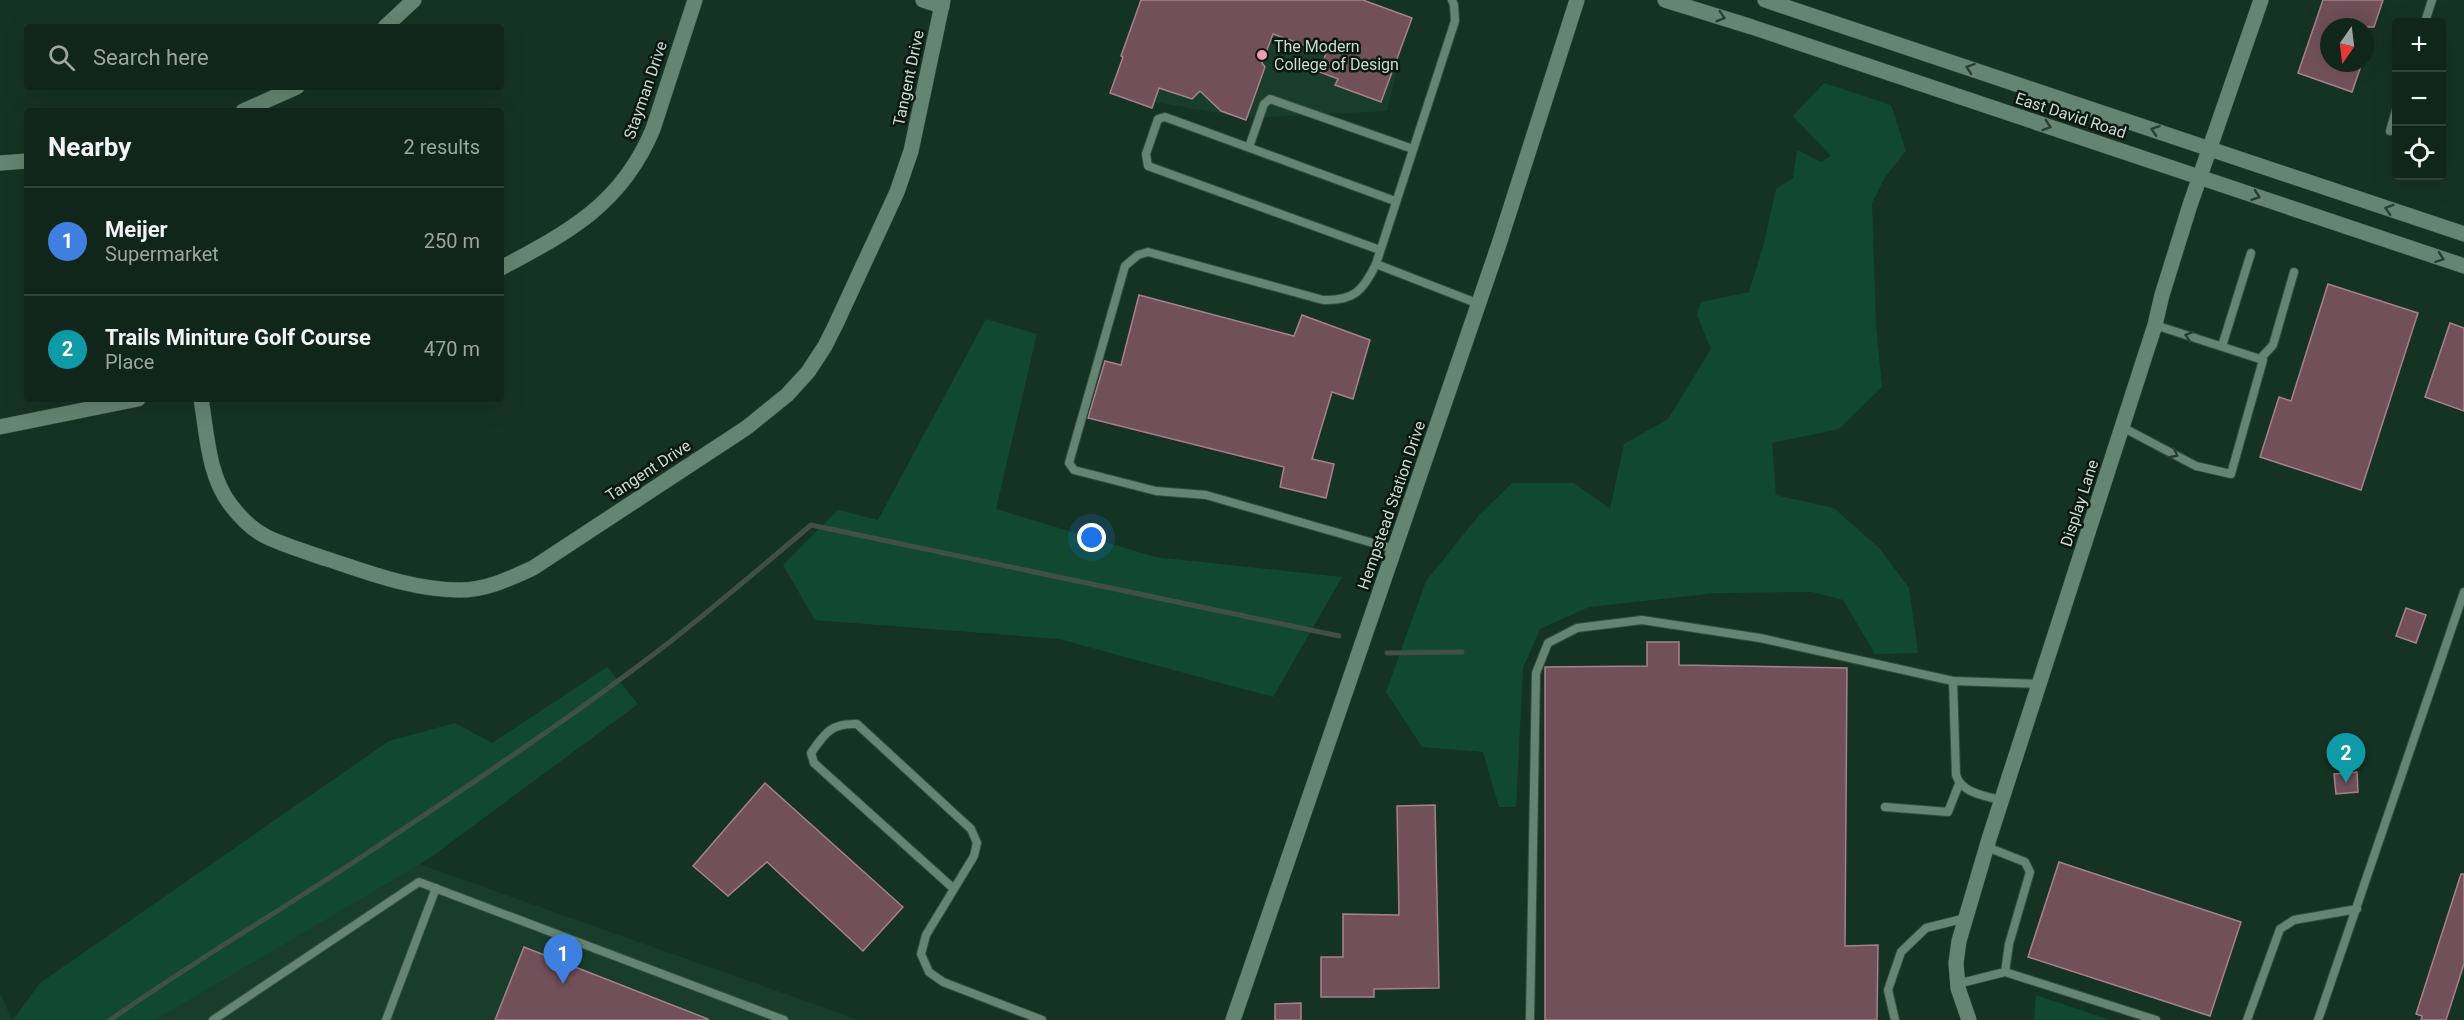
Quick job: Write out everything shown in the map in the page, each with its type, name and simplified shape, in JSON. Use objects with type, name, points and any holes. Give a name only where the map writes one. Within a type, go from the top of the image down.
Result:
[{"type":"street","points":[[388,24],[414,0]]},
{"type":"street","name":"Stayman Drive","points":[[504,266],[582,222],[611,195],[629,174],[645,149],[653,129],[695,0]]},
{"type":"street","points":[[923,0],[942,3]]},
{"type":"street","name":"Hempstead Station Drive","points":[[1233,1020],[1479,304],[1577,0]]},
{"type":"street","name":"East David Road","points":[[1665,0],[2464,266]]},
{"type":"street","name":"East David Road","points":[[1764,0],[2464,234]]},
{"type":"street","name":"Display Lane","points":[[1969,1020],[1957,984],[1958,952],[1966,918],[2155,325],[2162,295],[2261,0]]},
{"type":"street","name":"Tangent Drive","points":[[202,402],[213,465],[219,484],[228,501],[241,517],[266,537],[382,577],[445,589],[482,588],[533,568],[746,428],[787,395],[808,372],[836,324],[897,192],[911,151],[942,3]]},
{"type":"street","points":[[250,108],[290,90]]},
{"type":"street","points":[[0,163],[24,161]]},
{"type":"street","points":[[0,427],[123,402]]},
{"type":"lane","points":[[1394,549],[1206,495],[1156,491],[1115,481],[1074,470],[1069,463],[1125,266],[1138,255],[1148,252],[1323,300],[1341,301],[1353,296],[1368,281],[1376,264],[1455,21],[1452,0]]},
{"type":"lane","points":[[2426,18],[2432,0]]},
{"type":"lane","points":[[1249,147],[1264,104],[1270,99],[1413,149]]},
{"type":"lane","points":[[1380,249],[1148,166],[1146,154],[1158,119],[1165,117],[1395,201]]},
{"type":"lane","points":[[2390,131],[2392,125]]},
{"type":"lane","points":[[2222,346],[2251,253]]},
{"type":"lane","points":[[1376,264],[1479,304]]},
{"type":"lane","points":[[2259,358],[2273,345],[2294,272]]},
{"type":"lane","points":[[2122,427],[2196,466],[2231,474],[2263,360],[2155,325]]},
{"type":"lane","points":[[2318,1020],[2464,592]]},
{"type":"lane","points":[[1530,1020],[1536,673],[1548,644],[1577,628],[1642,620],[1760,638],[1953,681],[2039,684]]},
{"type":"lane","points":[[1953,681],[1956,775],[1959,784],[1965,789],[2002,801]]},
{"type":"lane","points":[[954,889],[814,764],[811,753],[825,733],[842,724],[857,724],[971,829],[977,843],[974,856],[954,889],[926,935],[921,954],[929,972],[943,982],[1042,1020]]},
{"type":"lane","points":[[1885,807],[1948,812],[1959,784]]},
{"type":"lane","points":[[1987,847],[2025,862],[2030,872],[2009,944],[2005,972]]},
{"type":"lane","points":[[213,1020],[419,882],[784,1020]]},
{"type":"lane","points":[[386,1020],[436,888]]},
{"type":"lane","points":[[2247,1020],[2280,928],[2294,920],[2357,909]]},
{"type":"lane","points":[[1895,1020],[1888,990],[1902,952],[1926,928],[1966,918]]},
{"type":"lane","points":[[1957,984],[2005,972],[2156,1020]]},
{"type":"shaded area","name":"The Modern College of Design","points":[[1143,0],[1358,0],[1409,17],[1387,111],[1246,118],[1110,94]]},
{"type":"shaded area","points":[[1824,83],[1891,105],[1906,151],[1885,177],[1872,203],[1876,325],[1882,387],[1839,429],[1772,443],[1776,495],[1834,508],[1880,549],[1909,588],[1918,653],[1875,654],[1843,600],[1812,592],[1717,593],[1589,607],[1540,629],[1523,668],[1516,807],[1499,807],[1483,752],[1422,747],[1386,692],[1426,581],[1480,514],[1512,483],[1574,483],[1610,509],[1624,444],[1668,419],[1711,349],[1697,315],[1701,302],[1749,292],[1763,247],[1776,189],[1793,178],[1797,150],[1821,162],[1831,156],[1793,116]]},
{"type":"shaded area","points":[[986,319],[1037,334],[996,509],[1155,557],[1342,577],[1273,697],[1059,639],[815,620],[783,565],[838,510],[878,520]]},
{"type":"shaded area","points":[[607,667],[638,704],[427,860],[155,1020],[13,1020],[40,983],[389,741],[455,723],[492,743]]},
{"type":"shaded area","points":[[413,862],[859,1020],[152,1020]]},
{"type":"shaded area","points":[[0,993],[12,1020],[0,1020]]},
{"type":"shaded area","points":[[2036,995],[2110,1020],[2034,1020]]},
{"type":"building","name":"The Modern College of Design","points":[[1141,0],[1363,0],[1412,18],[1381,102],[1335,85],[1338,79],[1320,72],[1326,53],[1273,34],[1262,63],[1265,67],[1246,120],[1221,111],[1200,91],[1192,99],[1159,88],[1152,108],[1110,93]]},
{"type":"building","points":[[2323,0],[2383,0],[2374,27],[2374,18],[2320,18],[2320,72],[2359,72],[2352,92],[2298,73]]},
{"type":"building","points":[[2328,284],[2418,313],[2361,490],[2260,457],[2279,397],[2291,401]]},
{"type":"building","points":[[1139,295],[1294,336],[1302,315],[1370,340],[1353,399],[1332,392],[1312,459],[1334,464],[1326,498],[1280,487],[1284,467],[1088,418],[1105,361],[1121,365]]},
{"type":"building","points":[[2450,323],[2464,328],[2464,411],[2425,397]]},
{"type":"building","points":[[2406,608],[2426,615],[2416,643],[2396,636]]},
{"type":"building","points":[[1647,642],[1679,642],[1679,665],[1847,668],[1845,946],[1878,945],[1877,1020],[1545,1020],[1545,667],[1647,666]]},
{"type":"building","points":[[2357,772],[2358,792],[2336,794],[2334,774]]},
{"type":"building","points":[[765,783],[903,907],[863,951],[767,862],[728,896],[693,866]]},
{"type":"building","points":[[1435,805],[1439,988],[1374,989],[1374,997],[1321,997],[1321,957],[1343,957],[1343,914],[1399,915],[1397,806]]},
{"type":"building","points":[[2059,862],[2241,922],[2210,1016],[2028,957]]},
{"type":"building","points":[[2461,874],[2464,874],[2464,964],[2446,1020],[2421,1020],[2422,1016],[2416,1014]]},
{"type":"building","points":[[524,947],[708,1019],[495,1020]]},
{"type":"building","points":[[1301,1003],[1301,1020],[1275,1020],[1275,1004]]},
{"type":"waterway","points":[[110,1020],[369,852],[560,723],[671,641],[811,525],[1339,636]]},
{"type":"waterway","points":[[1387,653],[1462,652]]},
{"type":"place","name":"The Modern College of Design","points":[[1262,55]]},
{"type":"place","name":"Trails Miniture Golf Course","points":[[2346,783]]},
{"type":"place","name":"Meijer","points":[[563,984]]}]
